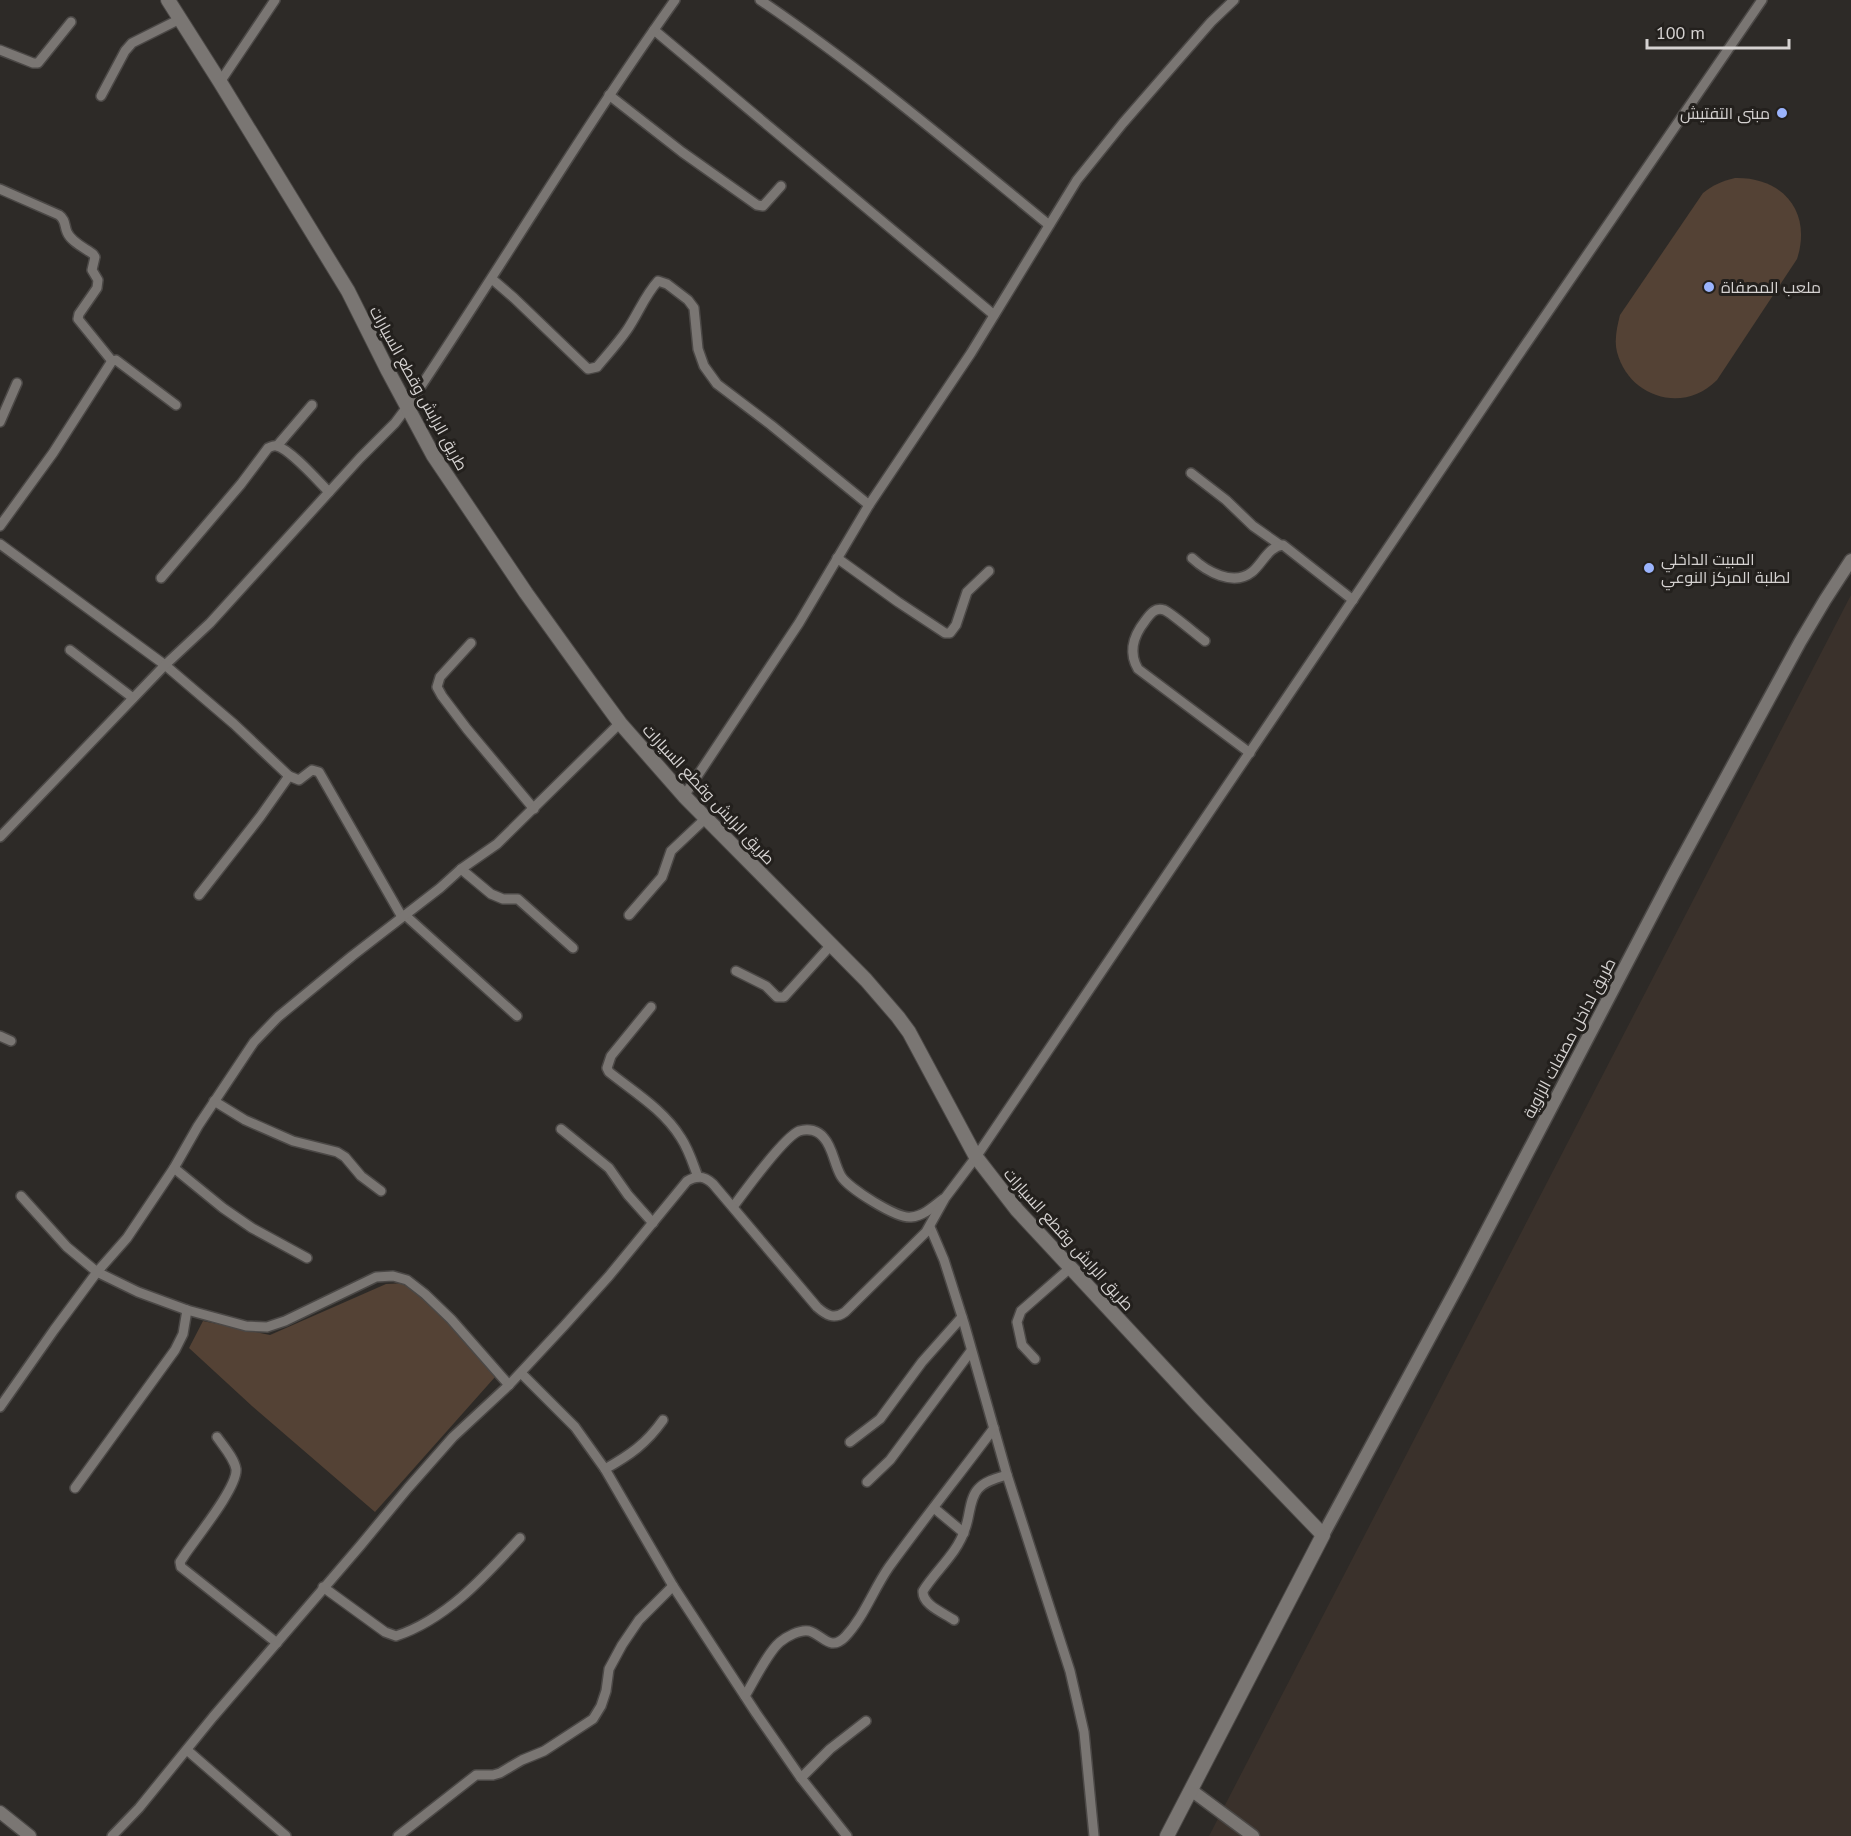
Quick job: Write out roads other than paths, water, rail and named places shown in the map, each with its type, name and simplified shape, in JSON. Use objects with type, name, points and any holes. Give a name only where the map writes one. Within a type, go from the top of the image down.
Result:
[{"type":"main road","name":"طريق الرابش وقطع السيارات","points":[[168,0],[348,291],[433,455],[496,549],[620,723],[684,796],[872,987],[909,1032],[976,1157],[1017,1210],[1208,1416],[1323,1535]]},
{"type":"main road","points":[[1167,1836],[1323,1535]]},
{"type":"street","points":[[220,82],[275,0]]},
{"type":"street","points":[[0,837],[165,665],[210,623],[408,407],[609,95],[675,0]]},
{"type":"street","points":[[760,0],[822,44],[1050,225]]},
{"type":"street","points":[[684,796],[799,623],[869,505],[937,406],[1077,180],[1211,22],[1234,0]]},
{"type":"street","points":[[112,1836],[139,1808],[213,1717],[436,1456],[471,1419],[521,1373],[609,1276],[687,1181],[698,1177],[709,1180],[817,1307],[831,1316],[845,1312],[930,1227],[945,1198],[976,1157],[1762,0]]},
{"type":"street","points":[[101,96],[125,51],[132,43],[180,19]]},
{"type":"street","points":[[0,50],[38,63],[71,22]]},
{"type":"street","points":[[654,30],[994,315]]},
{"type":"street","points":[[609,95],[682,152],[757,205],[763,206],[781,186]]},
{"type":"street","points":[[0,189],[59,215],[64,219],[67,233],[72,240],[93,254],[95,257],[92,270],[98,280],[97,288],[79,314],[78,320],[112,361],[116,360],[176,405]]},
{"type":"street","points":[[492,279],[588,369],[597,367],[604,360],[627,330],[658,281],[667,285],[688,300],[694,308],[698,350],[704,366],[717,384],[869,505]]},
{"type":"street","points":[[0,526],[52,453],[112,361]]},
{"type":"street","points":[[0,422],[17,383]]},
{"type":"street","points":[[161,578],[241,484],[268,448],[277,446],[312,405]]},
{"type":"street","points":[[277,446],[298,462],[329,492]]},
{"type":"street","points":[[1191,473],[1226,500],[1252,526],[1286,547],[1353,600]]},
{"type":"street","points":[[0,544],[165,665],[234,724],[293,779],[299,780],[312,770],[319,772],[404,916],[517,1016]]},
{"type":"street","points":[[1192,558],[1204,568],[1218,575],[1241,578],[1251,573],[1274,548],[1280,545]]},
{"type":"street","points":[[837,558],[945,633],[950,633],[956,626],[967,592],[989,572]]},
{"type":"street","name":"طريق لداخل مصفات الزاوية","points":[[1323,1535],[1462,1278],[1673,875],[1824,600],[1851,560]]},
{"type":"street","points":[[1206,641],[1169,612],[1157,609],[1136,633],[1133,658],[1138,669],[1250,753]]},
{"type":"street","points":[[471,643],[441,677],[437,687],[467,729],[534,809]]},
{"type":"street","points":[[70,650],[133,698]]},
{"type":"street","points":[[0,1407],[54,1329],[97,1272],[127,1238],[254,1042],[278,1017],[461,869],[497,844],[620,723]]},
{"type":"street","points":[[199,895],[265,811],[289,776]]},
{"type":"street","points":[[629,915],[662,877],[672,851],[706,818]]},
{"type":"street","points":[[461,869],[491,894],[503,899],[518,899],[573,948]]},
{"type":"street","points":[[736,971],[766,986],[777,997],[784,997],[831,945]]},
{"type":"street","points":[[651,1007],[611,1056],[607,1068],[672,1125],[690,1154],[698,1177]]},
{"type":"street","points":[[0,1036],[11,1041]]},
{"type":"street","points":[[214,1101],[245,1120],[293,1141],[337,1152],[345,1157],[361,1176],[381,1191]]},
{"type":"street","points":[[561,1129],[609,1168],[628,1195],[653,1223]]},
{"type":"street","points":[[733,1208],[789,1138],[799,1131],[810,1129],[817,1131],[825,1138],[842,1178],[850,1186],[900,1216],[914,1217],[923,1214],[945,1198]]},
{"type":"street","points":[[174,1168],[223,1208],[252,1228],[307,1258]]},
{"type":"street","points":[[21,1196],[67,1247],[97,1272],[138,1292],[187,1310],[246,1326],[267,1327],[285,1321],[376,1277],[393,1276],[407,1280],[425,1294],[509,1385]]},
{"type":"street","points":[[930,1227],[944,1260],[962,1317],[1007,1474],[1070,1671],[1084,1732],[1094,1836]]},
{"type":"street","points":[[1035,1359],[1022,1345],[1017,1322],[1021,1311],[1070,1269]]},
{"type":"street","points":[[75,1488],[175,1350],[183,1334],[187,1310]]},
{"type":"street","points":[[850,1442],[880,1419],[922,1362],[962,1317]]},
{"type":"street","points":[[867,1482],[890,1460],[971,1351]]},
{"type":"street","points":[[521,1373],[575,1427],[605,1469],[673,1586],[801,1778],[847,1836]]},
{"type":"street","points":[[605,1469],[637,1450],[651,1437],[663,1420]]},
{"type":"street","points":[[745,1695],[775,1647],[784,1639],[802,1631],[812,1632],[831,1643],[843,1639],[863,1613],[889,1568],[994,1428]]},
{"type":"street","points":[[217,1437],[234,1462],[236,1477],[180,1562],[181,1567],[277,1643]]},
{"type":"street","points":[[954,1620],[926,1602],[922,1594],[953,1553],[964,1533],[976,1491],[986,1483],[1007,1474]]},
{"type":"street","points":[[934,1508],[964,1533]]},
{"type":"street","points":[[323,1587],[385,1632],[396,1636],[408,1632],[451,1607],[520,1538]]},
{"type":"street","points":[[398,1836],[476,1775],[500,1773],[544,1751],[593,1719],[603,1699],[609,1669],[622,1645],[639,1620],[673,1586]]},
{"type":"street","points":[[801,1778],[830,1749],[866,1721]]},
{"type":"street","points":[[187,1750],[286,1836]]},
{"type":"street","points":[[1191,1790],[1253,1836]]},
{"type":"street","points":[[0,1812],[30,1836]]},
{"type":"place","name":"مبنى التفتيش","points":[[1782,113]]},
{"type":"place","name":"ملعب المصفاة","points":[[1709,287]]},
{"type":"place","name":"المبيت الداخلي لطلبة المركز النوعي","points":[[1649,568]]}]
